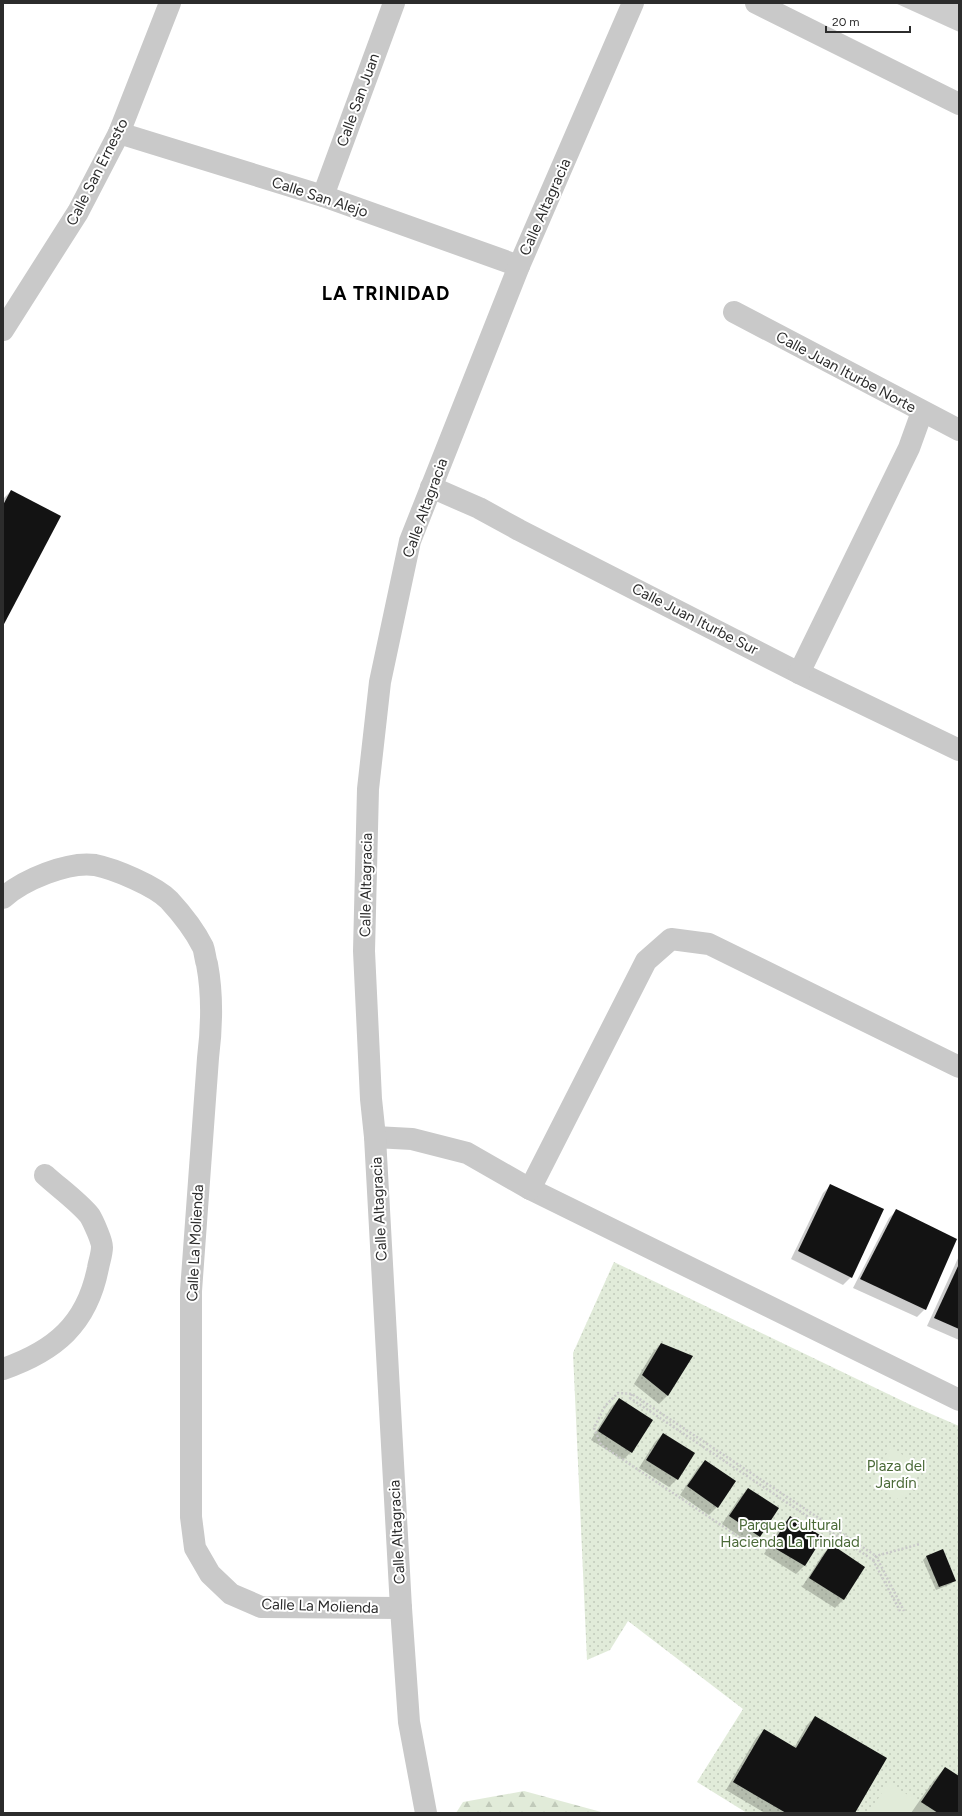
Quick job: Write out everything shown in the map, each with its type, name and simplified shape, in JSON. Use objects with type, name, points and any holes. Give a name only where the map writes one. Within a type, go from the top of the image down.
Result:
[{"type":"street","name":"Calle San Ernesto","points":[[3,330],[78,212],[119,133],[170,3]]},
{"type":"street","name":"Calle San Juan","points":[[323,196],[394,3]]},
{"type":"street","name":"Calle Altagracia","points":[[426,1813],[409,1722],[401,1608],[375,1137],[371,1100],[364,951],[368,789],[380,682],[410,542],[519,266],[633,3]]},
{"type":"street","points":[[756,3],[959,104]]},
{"type":"street","name":"Calle San Alejo","points":[[119,133],[323,196],[519,266]]},
{"type":"street","name":"Calle Juan Iturbe Norte","points":[[734,312],[922,412],[959,430]]},
{"type":"street","points":[[799,673],[909,448],[922,412]]},
{"type":"street","name":"Calle Juan Iturbe Sur","points":[[431,487],[479,508],[519,530],[799,673],[959,750]]},
{"type":"street","name":"Calle La Molienda","points":[[3,898],[40,875],[67,868],[94,865],[128,876],[168,899],[185,920],[203,948],[210,979],[212,1021],[191,1290],[191,1517],[195,1548],[210,1574],[231,1594],[260,1606],[287,1608],[401,1608]]},
{"type":"street","points":[[530,1189],[646,961],[671,940],[709,944],[959,1067]]},
{"type":"street","points":[[375,1137],[412,1139],[467,1153],[530,1189],[959,1400]]},
{"type":"street","points":[[3,1369],[26,1361],[51,1347],[74,1326],[87,1303],[96,1278],[102,1246],[91,1217],[46,1175]]},
{"type":"path","points":[[757,1549],[601,1445],[594,1428],[604,1406],[618,1393],[632,1394],[876,1556],[904,1611]]},
{"type":"path","points":[[632,1394],[630,1398],[873,1560],[900,1611]]},
{"type":"path","points":[[873,1560],[876,1556],[920,1544]]},
{"type":"green space","name":"Parque Cultural Hacienda La Trinidad","points":[[614,1262],[913,1406],[959,1426],[959,1813],[747,1813],[697,1782],[743,1709],[628,1621],[610,1650],[587,1660],[573,1353]]},
{"type":"green space","name":"Plaza del Jardín","points":[[890,1448],[921,1465],[902,1501],[870,1484]]},
{"type":"green space","points":[[888,1783],[938,1813],[869,1813]]},
{"type":"green space","points":[[524,1791],[605,1813],[456,1813],[463,1802]]},
{"type":"building","points":[[11,490],[61,516],[3,626],[3,505]]},
{"type":"building","points":[[830,1184],[884,1209],[852,1278],[798,1251]]},
{"type":"building","points":[[896,1209],[957,1239],[926,1310],[860,1279]]},
{"type":"building","points":[[959,1264],[959,1329],[934,1318]]},
{"type":"building","points":[[661,1343],[693,1356],[668,1396],[642,1375]]},
{"type":"building","points":[[619,1398],[653,1420],[632,1453],[598,1431]]},
{"type":"building","points":[[663,1433],[695,1453],[678,1480],[646,1460]]},
{"type":"building","points":[[705,1460],[736,1481],[718,1508],[687,1486]]},
{"type":"building","points":[[748,1488],[779,1508],[760,1537],[729,1516]]},
{"type":"building","points":[[790,1516],[823,1537],[805,1566],[771,1546]]},
{"type":"building","points":[[831,1544],[865,1567],[844,1600],[809,1578]]},
{"type":"building","points":[[943,1549],[956,1581],[939,1587],[926,1556]]},
{"type":"building","points":[[815,1716],[887,1758],[855,1813],[786,1813],[733,1782],[764,1729],[796,1748]]},
{"type":"building","points":[[945,1767],[959,1776],[959,1813],[938,1813],[921,1802]]},
{"type":"district","name":"LA TRINIDAD","points":[[386,293]]}]
